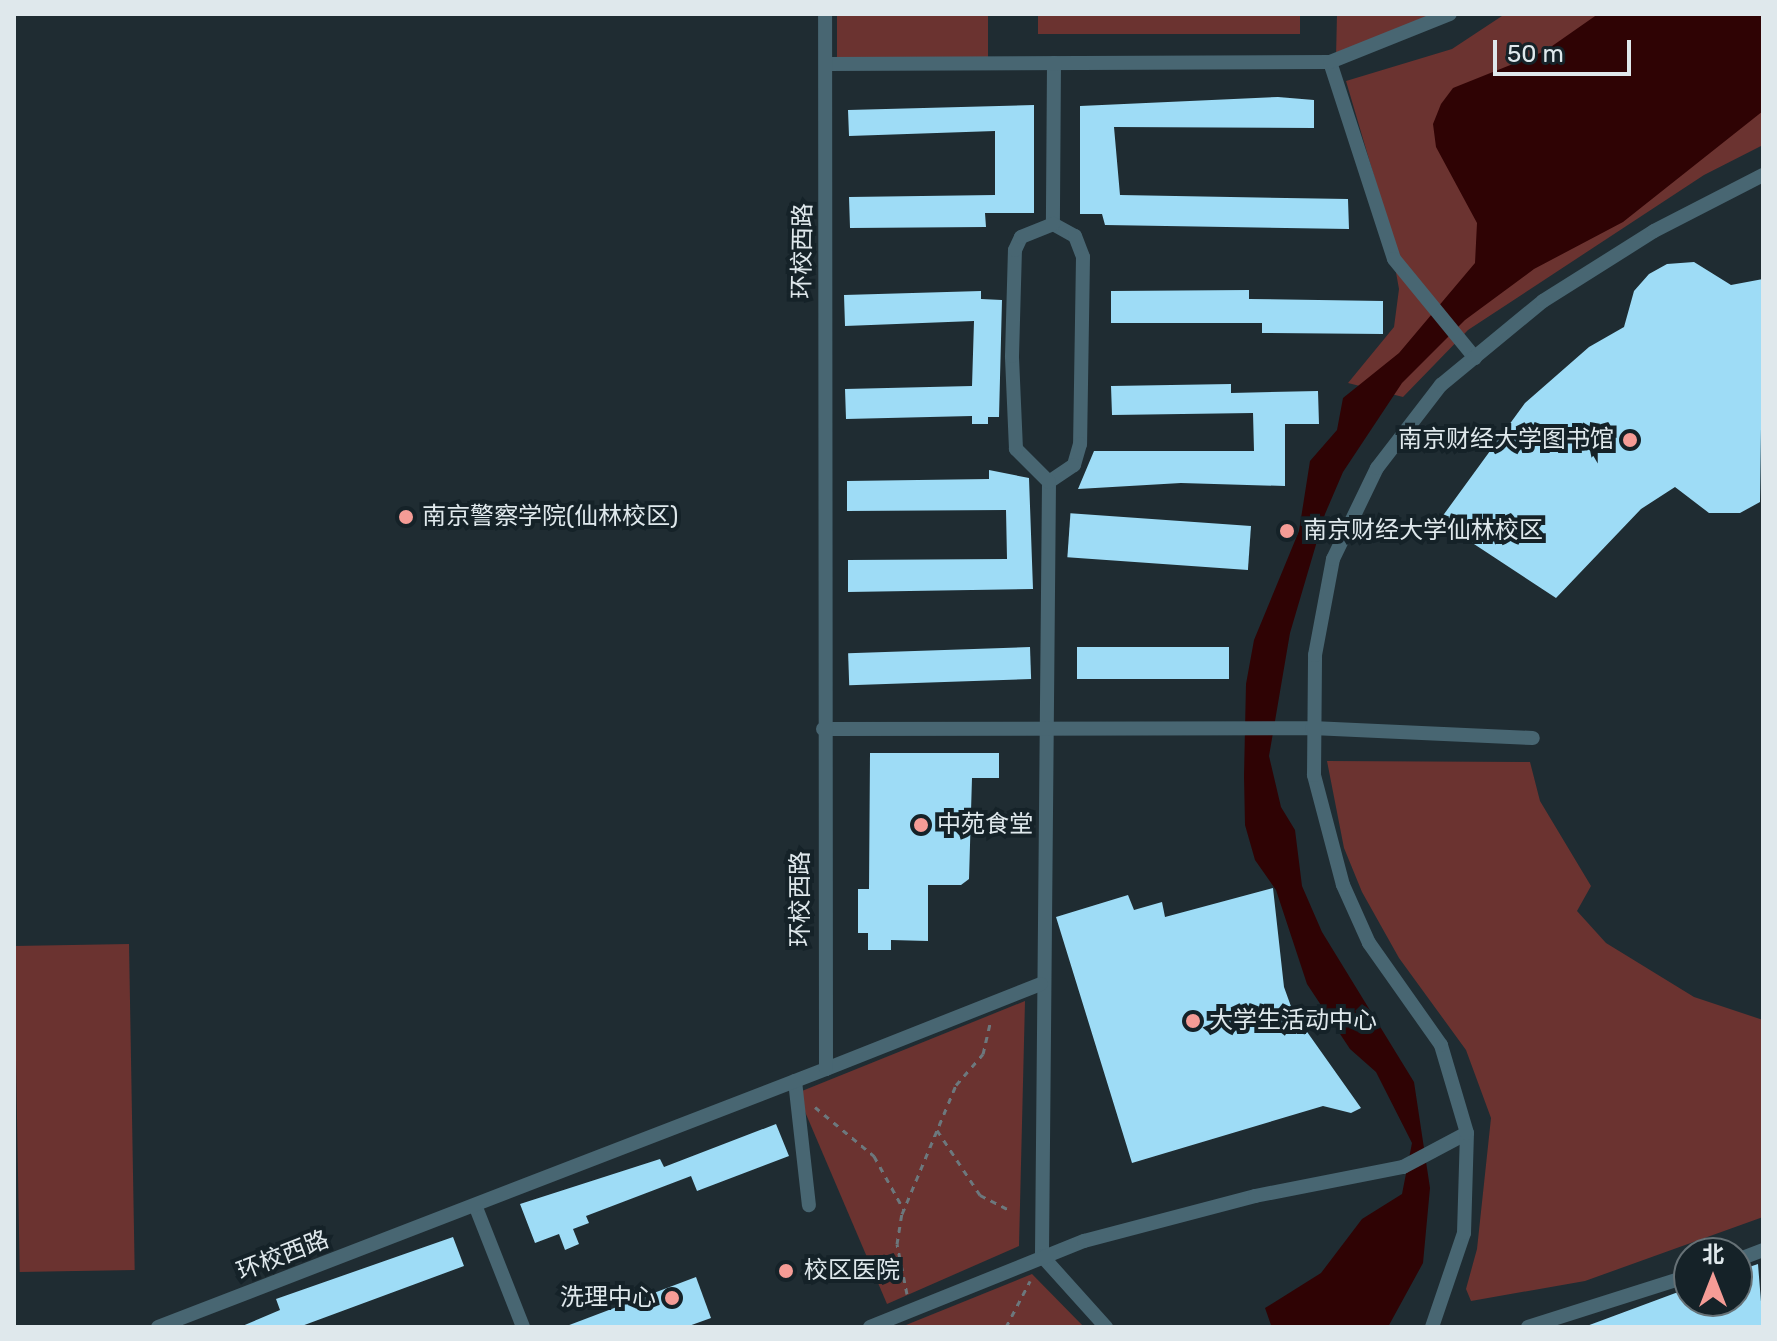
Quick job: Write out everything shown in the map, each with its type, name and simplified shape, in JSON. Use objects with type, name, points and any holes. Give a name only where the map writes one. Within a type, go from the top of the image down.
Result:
[{"type":"street","name":"环校西路","points":[[163,1326],[826,1069],[823,729],[825,14]]},
{"type":"street","points":[[827,64],[1330,62],[1450,14]]},
{"type":"street","points":[[1330,62],[1394,259],[1475,358]]},
{"type":"street","points":[[1053,224],[1054,63]]},
{"type":"street","points":[[1437,1326],[1464,1233],[1467,1133],[1441,1045],[1369,943],[1343,885],[1314,775],[1315,655],[1333,559],[1377,468],[1441,385],[1543,301],[1642,239],[1763,175]]},
{"type":"street","points":[[1049,482],[1074,465],[1080,444],[1083,244],[1053,224]]},
{"type":"street","points":[[1053,224],[1021,237],[1015,250],[1012,356],[1016,449],[1049,482],[1041,984],[1042,1256],[1106,1327]]},
{"type":"street","points":[[823,729],[1046,732],[1312,728],[1533,738]]},
{"type":"street","points":[[826,1069],[1041,984]]},
{"type":"street","points":[[795,1081],[809,1205]]},
{"type":"street","points":[[870,1327],[1042,1256],[1255,1196],[1403,1167],[1434,1155],[1467,1133]]},
{"type":"street","points":[[475,1205],[523,1327]]},
{"type":"street","points":[[1528,1327],[1673,1281]]},
{"type":"path","points":[[907,1294],[897,1244],[904,1210],[964,1070],[989,1041],[992,1002]]},
{"type":"path","points":[[799,1101],[825,1113],[874,1156],[904,1210]]},
{"type":"path","points":[[937,1130],[980,1195],[1008,1209]]},
{"type":"path","points":[[1006,1327],[1042,1256]]},
{"type":"shaded area","points":[[837,14],[988,14],[988,67],[837,67]]},
{"type":"shaded area","points":[[1038,14],[1300,14],[1300,34],[1038,34]]},
{"type":"shaded area","points":[[1337,14],[1453,14],[1336,58]]},
{"type":"shaded area","points":[[1505,14],[1763,14],[1763,145],[1704,175],[1468,330],[1403,397],[1348,383],[1394,327],[1399,289],[1386,217],[1346,81],[1452,49]]},
{"type":"shaded area","points":[[1598,14],[1763,14],[1763,111],[1623,222],[1534,269],[1465,320],[1402,383],[1343,472],[1325,514],[1290,633],[1269,756],[1281,807],[1295,830],[1302,886],[1322,932],[1414,1082],[1430,1188],[1423,1263],[1388,1327],[1264,1327],[1271,1325],[1265,1308],[1321,1273],[1362,1219],[1402,1194],[1412,1143],[1376,1072],[1350,1049],[1307,984],[1276,890],[1255,860],[1245,825],[1244,776],[1246,684],[1254,640],[1299,531],[1310,461],[1337,430],[1343,398],[1399,353],[1475,263],[1477,223],[1436,147],[1433,124],[1441,104],[1453,88],[1545,51]]},
{"type":"shaded area","points":[[1327,761],[1530,762],[1540,801],[1591,886],[1577,911],[1606,943],[1694,997],[1763,1020],[1763,1217],[1707,1237],[1673,1237],[1673,1249],[1585,1281],[1471,1301],[1466,1289],[1477,1249],[1491,1118],[1466,1050],[1399,958],[1362,892],[1344,848]]},
{"type":"shaded area","points":[[129,944],[135,1270],[20,1272],[14,946]]},
{"type":"shaded area","points":[[1025,1001],[1019,1246],[887,1304],[797,1093]]},
{"type":"shaded area","points":[[1032,1274],[1084,1327],[901,1327]]},
{"type":"building","points":[[1278,97],[1314,100],[1314,128],[1114,127],[1120,195],[1348,199],[1349,229],[1105,225],[1102,214],[1080,214],[1080,106]]},
{"type":"building","points":[[1034,105],[1034,213],[985,213],[986,227],[850,228],[849,197],[995,195],[995,131],[849,136],[848,110]]},
{"type":"building","name":"南京财经大学图书馆","points":[[1694,262],[1731,285],[1763,279],[1760,502],[1740,513],[1709,513],[1675,487],[1641,509],[1556,598],[1439,521],[1525,403],[1589,347],[1624,327],[1634,291],[1649,274],[1667,264]]},
{"type":"building","points":[[1249,290],[1249,299],[1383,301],[1383,334],[1262,333],[1262,323],[1111,323],[1111,291]]},
{"type":"building","points":[[981,291],[981,299],[1002,300],[999,417],[988,417],[988,424],[972,424],[972,416],[846,419],[845,389],[972,386],[974,321],[845,326],[844,295]]},
{"type":"building","points":[[1231,384],[1231,393],[1318,391],[1319,424],[1285,424],[1285,486],[1181,483],[1078,489],[1094,451],[1254,451],[1253,413],[1112,415],[1111,386]]},
{"type":"building","points":[[989,470],[1029,478],[1033,589],[848,592],[848,560],[1007,559],[1006,510],[847,511],[847,481],[989,479]]},
{"type":"building","points":[[1070,513],[1251,526],[1248,570],[1067,557]]},
{"type":"building","points":[[1030,647],[1031,679],[849,685],[848,653]]},
{"type":"building","points":[[1077,647],[1229,647],[1229,679],[1077,679]]},
{"type":"building","name":"中苑食堂","points":[[870,753],[999,753],[999,778],[972,778],[969,879],[961,885],[928,885],[928,941],[891,940],[891,950],[868,950],[868,933],[858,933],[858,889],[869,889]]},
{"type":"building","name":"大学生活动中心","points":[[1273,888],[1284,987],[1293,1012],[1361,1108],[1351,1113],[1323,1106],[1132,1163],[1056,917],[1128,895],[1134,910],[1162,902],[1165,917]]},
{"type":"building","points":[[776,1124],[789,1156],[697,1191],[691,1176],[586,1216],[589,1223],[573,1229],[579,1244],[565,1250],[559,1234],[535,1243],[520,1204],[660,1159],[664,1167]]},
{"type":"building","points":[[453,1237],[464,1266],[299,1327],[240,1327],[280,1310],[276,1299]]},
{"type":"building","points":[[1758,1264],[1763,1327],[1584,1327],[1673,1294],[1673,1317],[1753,1317],[1753,1266]]},
{"type":"building","name":"洗理中心","points":[[696,1277],[711,1318],[686,1327],[564,1327]]},
{"type":"place","name":"南京财经大学图书馆","points":[[1630,440]]},
{"type":"place","name":"南京警察学院(仙林校区)","points":[[406,517]]},
{"type":"place","name":"南京财经大学仙林校区","points":[[1287,531]]},
{"type":"place","name":"中苑食堂","points":[[921,825]]},
{"type":"place","name":"大学生活动中心","points":[[1193,1021]]},
{"type":"place","name":"校区医院","points":[[786,1271]]},
{"type":"place","name":"洗理中心","points":[[672,1298]]}]
